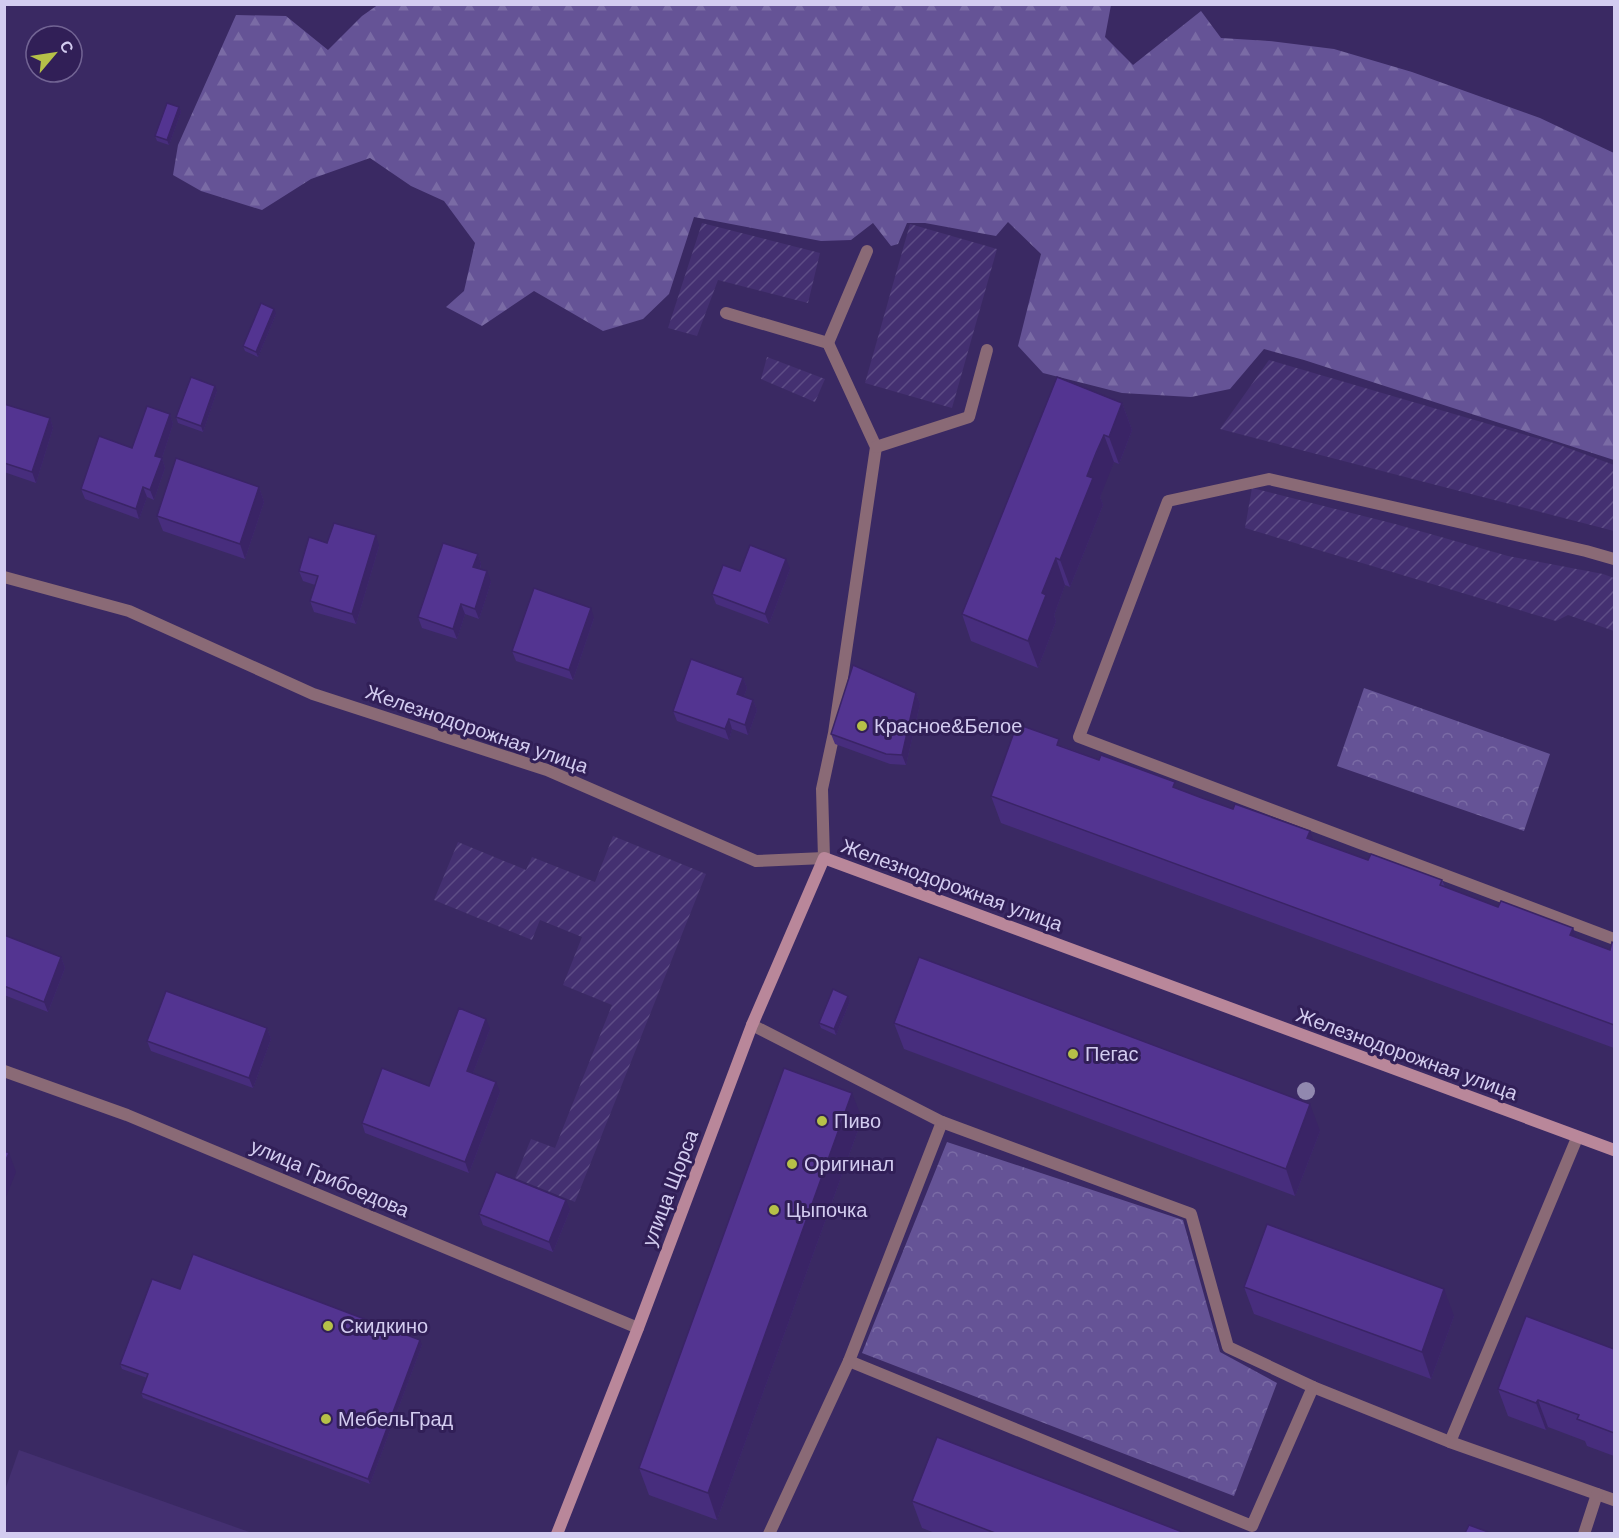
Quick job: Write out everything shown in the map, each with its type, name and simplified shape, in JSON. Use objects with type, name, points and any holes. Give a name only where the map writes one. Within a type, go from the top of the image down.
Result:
[{"type":"main road","name":"улица Щорса","points":[[557,1533],[638,1328],[752,1025],[824,858]]},
{"type":"main road","name":"Железнодорожная улица","points":[[824,858],[1614,1150]]},
{"type":"street","points":[[824,858],[822,789],[834,733],[876,447],[828,343],[867,250]]},
{"type":"street","points":[[726,313],[828,343]]},
{"type":"street","points":[[876,447],[969,417],[987,350]]},
{"type":"street","points":[[1614,560],[1586,551],[1269,479],[1168,501],[1079,737],[1614,939]]},
{"type":"street","name":"Железнодорожная улица","points":[[4,576],[129,611],[313,693],[547,770],[756,861],[824,858]]},
{"type":"street","points":[[752,1025],[942,1122],[1191,1214],[1228,1347],[1313,1387],[1450,1442],[1614,1500]]},
{"type":"street","name":"улица Грибоедова","points":[[4,1071],[128,1115],[638,1328]]},
{"type":"street","points":[[769,1533],[849,1361],[942,1122]]},
{"type":"street","points":[[1450,1442],[1577,1138]]},
{"type":"street","points":[[849,1361],[1252,1526],[1313,1387]]},
{"type":"street","points":[[1584,1533],[1598,1494]]},
{"type":"shaded area","points":[[702,223],[820,253],[808,303],[718,280],[697,336],[668,328]]},
{"type":"shaded area","points":[[910,224],[997,249],[952,408],[865,383]]},
{"type":"shaded area","points":[[767,357],[825,379],[815,402],[761,379]]},
{"type":"shaded area","points":[[1269,360],[1557,444],[1614,465],[1614,531],[1220,429]]},
{"type":"shaded area","points":[[1252,488],[1395,524],[1508,556],[1614,578],[1614,631],[1568,615],[1556,621],[1245,528]]},
{"type":"shaded area","points":[[613,836],[706,874],[575,1202],[515,1178],[531,1139],[555,1148],[612,1005],[563,985],[582,937],[540,920],[532,940],[434,900],[458,842],[526,870],[532,857],[595,882]]},
{"type":"shaded area","points":[[19,1450],[252,1533],[5,1533],[5,1490]]},
{"type":"green space","points":[[379,4],[1111,5],[1105,37],[1133,65],[1201,11],[1221,38],[1334,49],[1412,72],[1540,118],[1614,153],[1614,460],[1264,349],[1230,389],[1191,397],[1122,393],[1043,373],[1018,346],[1041,254],[1008,222],[996,236],[925,223],[907,223],[898,244],[891,246],[873,223],[851,240],[821,241],[694,217],[669,294],[643,319],[603,331],[534,291],[482,326],[446,307],[464,291],[475,243],[444,201],[411,186],[370,158],[311,179],[262,210],[201,191],[173,175],[178,145],[236,15],[286,16],[328,50],[362,16]]},
{"type":"green space","points":[[1364,688],[1550,754],[1524,831],[1337,766]]},
{"type":"green space","points":[[947,1142],[1183,1220],[1220,1352],[1277,1383],[1234,1496],[862,1353]]},
{"type":"building","points":[[167,103],[179,107],[167,140],[155,136]]},
{"type":"building","points":[[261,303],[274,309],[256,352],[243,346]]},
{"type":"building","points":[[191,377],[215,386],[201,426],[176,417]]},
{"type":"building","points":[[1057,377],[1122,403],[1109,437],[1104,435],[1096,453],[1087,476],[1093,478],[1060,560],[1056,558],[1042,593],[1046,595],[1028,641],[962,614]]},
{"type":"building","points":[[4,404],[50,418],[32,472],[4,463]]},
{"type":"building","points":[[147,406],[170,414],[155,456],[162,458],[150,490],[143,487],[136,509],[81,489],[99,436],[132,448]]},
{"type":"building","points":[[176,458],[259,487],[240,544],[157,516]]},
{"type":"building","points":[[334,523],[376,535],[352,614],[310,601],[318,576],[299,571],[309,537],[327,543]]},
{"type":"building","points":[[443,543],[478,554],[473,567],[487,571],[475,609],[461,604],[453,629],[418,617]]},
{"type":"building","points":[[750,545],[786,559],[765,614],[712,594],[723,565],[740,571]]},
{"type":"building","points":[[534,588],[591,608],[569,670],[512,651]]},
{"type":"building","points":[[691,659],[743,678],[737,694],[753,700],[745,725],[729,719],[725,729],[673,711]]},
{"type":"building","points":[[853,665],[916,693],[902,755],[886,754],[831,734]]},
{"type":"building","points":[[1017,724],[1059,739],[1057,745],[1099,760],[1101,755],[1175,782],[1173,787],[1202,798],[1233,809],[1235,804],[1310,831],[1307,838],[1368,860],[1371,854],[1442,880],[1440,885],[1498,907],[1501,901],[1573,928],[1570,935],[1610,950],[1612,942],[1614,943],[1614,1025],[991,796]]},
{"type":"building","points":[[4,935],[61,957],[44,1002],[4,986]]},
{"type":"building","points":[[919,957],[1310,1104],[1286,1169],[894,1023]]},
{"type":"building","points":[[833,989],[848,996],[834,1029],[819,1023]]},
{"type":"building","points":[[166,991],[267,1028],[249,1078],[147,1041]]},
{"type":"building","points":[[459,1008],[486,1019],[467,1071],[496,1082],[465,1162],[362,1123],[382,1068],[429,1086]]},
{"type":"building","points":[[784,1068],[852,1093],[708,1493],[639,1468]]},
{"type":"building","points":[[4,1151],[9,1153],[4,1164]]},
{"type":"building","points":[[496,1172],[566,1200],[549,1242],[479,1214]]},
{"type":"building","points":[[1267,1224],[1444,1289],[1422,1352],[1244,1287]]},
{"type":"building","points":[[193,1254],[420,1340],[368,1479],[141,1393],[148,1374],[120,1364],[152,1279],[180,1289]]},
{"type":"building","points":[[1526,1316],[1614,1349],[1614,1433],[1577,1419],[1579,1415],[1498,1389]]},
{"type":"building","points":[[937,1437],[1185,1533],[995,1533],[912,1501]]},
{"type":"building","points":[[1469,1525],[1491,1533],[1465,1533]]},
{"type":"place","name":"Красное&Белое","points":[[862,726]]},
{"type":"place","name":"Пегас","points":[[1073,1054]]},
{"type":"place","name":"Пиво","points":[[822,1121]]},
{"type":"place","name":"Оригинал","points":[[792,1164]]},
{"type":"place","name":"Цыпочка","points":[[774,1210]]},
{"type":"place","name":"Скидкино","points":[[328,1326]]},
{"type":"place","name":"МебельГрад","points":[[326,1419]]}]
